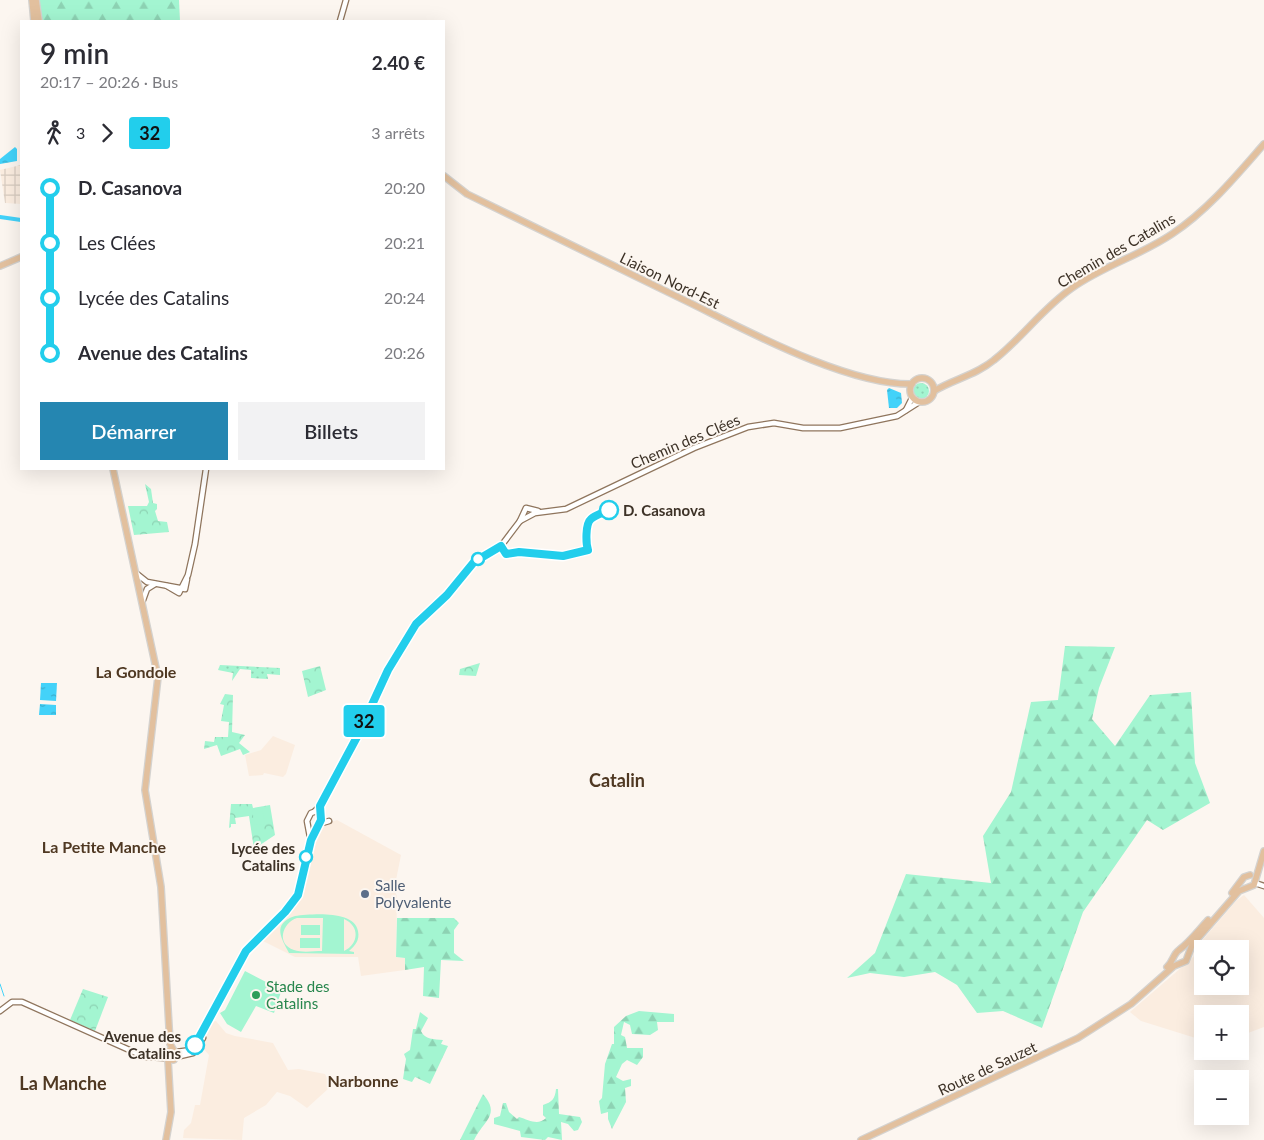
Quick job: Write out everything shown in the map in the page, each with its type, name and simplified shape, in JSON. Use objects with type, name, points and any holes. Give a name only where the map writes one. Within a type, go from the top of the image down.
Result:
[{"type":"main road","points":[[32,0],[34,20]]},
{"type":"main road","points":[[36,0],[38,20]]},
{"type":"main road","name":"Chemin des Catalins","points":[[934,391],[973,374],[994,360],[1055,300],[1073,287],[1150,247],[1188,222],[1220,193],[1264,144]]},
{"type":"main road","name":"Liaison Nord-Est","points":[[445,177],[467,194],[745,329],[831,366],[896,383],[912,384]]},
{"type":"main road","points":[[0,266],[20,258]]},
{"type":"main road","points":[[922,378],[932,383],[934,391],[930,400],[919,402],[911,395],[912,384],[922,378]]},
{"type":"main road","name":"Liaison Nord-Est","points":[[896,383],[911,395]]},
{"type":"main road","name":"Chemin des Catalins","points":[[932,383],[948,384]]},
{"type":"main road","points":[[115,470],[158,677],[145,790],[161,886],[168,1034],[171,1055],[170,1112],[166,1140]]},
{"type":"main road","points":[[1254,879],[1264,846]]},
{"type":"main road","points":[[1254,879],[1244,877],[1242,882],[1186,950],[1186,961],[1177,961],[1176,952],[1186,950],[1192,945],[1239,891],[1250,888],[1254,879],[1264,852]]},
{"type":"main road","points":[[1242,882],[1245,888]]},
{"type":"main road","name":"Route de Sauzet","points":[[861,1140],[1066,1045],[1120,1011],[1177,961]]},
{"type":"street","points":[[340,20],[346,0]]},
{"type":"street","points":[[904,412],[911,395]]},
{"type":"street","name":"Chemin des Clées","points":[[319,814],[320,806],[358,735],[388,670],[416,624],[447,595],[474,562],[501,546],[520,521],[530,512],[566,509],[694,448],[748,427],[774,423],[803,428],[833,428],[886,420],[904,412],[919,402]]},
{"type":"street","points":[[137,574],[147,582],[182,590],[188,575],[195,544],[206,470]]},
{"type":"street","points":[[140,586],[147,582]]},
{"type":"street","points":[[143,602],[147,589],[156,584]]},
{"type":"street","points":[[140,586],[147,589]]},
{"type":"street","points":[[0,1011],[17,1001],[138,1054],[171,1055],[194,1050],[223,993],[251,945],[285,912],[298,895],[311,840],[318,826],[319,814]]},
{"type":"street","points":[[310,825],[318,826],[329,821],[319,814],[308,816],[311,840]]},
{"type":"street","points":[[1254,879],[1264,886]]},
{"type":"shaded area","points":[[20,165],[20,204],[5,203],[0,170]]},
{"type":"shaded area","points":[[273,736],[295,745],[286,774],[283,777],[264,773],[263,775],[249,776],[245,755],[261,750]]},
{"type":"shaded area","points":[[337,820],[401,855],[394,890],[397,896],[396,957],[405,958],[405,970],[361,976],[358,957],[295,957],[262,939],[293,910],[304,893],[316,831],[321,825]]},
{"type":"shaded area","points":[[1244,895],[1264,918],[1264,1027],[1249,1033],[1249,1005],[1194,1005],[1194,1038],[1141,1021],[1130,1012],[1194,956],[1194,995],[1249,995],[1249,940],[1202,940],[1236,901]]},
{"type":"shaded area","points":[[216,1021],[226,1033],[273,1043],[288,1070],[299,1069],[325,1074],[330,1084],[328,1089],[307,1108],[290,1096],[277,1092],[266,1105],[244,1118],[242,1140],[183,1138],[184,1130],[191,1123],[195,1105],[200,1105],[209,1055],[202,1047],[212,1022]]},
{"type":"green space","points":[[37,0],[179,0],[180,20],[40,20]]},
{"type":"green space","points":[[921,383],[927,385],[929,391],[927,397],[921,399],[915,397],[913,391],[915,385]]},
{"type":"green space","points":[[145,484],[151,489],[153,503],[157,504],[155,511],[158,521],[167,522],[169,532],[134,535],[128,506],[147,506],[149,502]]},
{"type":"green space","points":[[1065,646],[1115,647],[1099,688],[1092,719],[1115,746],[1150,695],[1191,692],[1195,763],[1210,803],[1163,830],[1147,820],[1083,912],[1042,1028],[1003,1011],[977,1013],[957,985],[935,972],[904,977],[870,973],[847,978],[875,953],[906,874],[991,883],[983,836],[1011,792],[1031,702],[1058,700]]},
{"type":"green space","points":[[480,663],[476,676],[459,675],[460,669]]},
{"type":"green space","points":[[220,665],[280,668],[280,675],[267,674],[268,679],[251,678],[251,670],[240,669],[232,681],[233,673],[218,670]]},
{"type":"green space","points":[[320,666],[326,690],[308,697],[302,671]]},
{"type":"green space","points":[[225,694],[233,695],[232,732],[245,735],[239,743],[250,752],[243,755],[240,749],[221,756],[217,745],[204,749],[205,741],[214,742],[215,737],[228,737],[229,722],[221,721],[224,705],[220,704]]},
{"type":"green space","points":[[231,804],[252,804],[253,808],[270,805],[275,835],[254,849],[249,816],[235,818],[236,824],[231,824],[229,828]]},
{"type":"green space","points":[[262,808],[265,824],[255,825],[252,810]]},
{"type":"green space","points":[[321,914],[341,916],[349,920],[355,924],[358,931],[356,942],[349,951],[354,952],[354,954],[289,953],[281,937],[280,932],[283,923],[295,916]],"holes":[[[297,918],[323,918],[322,951],[304,952],[288,947],[283,939],[283,934],[288,924]],[[344,919],[353,926],[356,935],[353,944],[344,951]]]},
{"type":"green space","points":[[397,918],[454,918],[459,923],[454,930],[454,953],[464,961],[441,960],[439,998],[423,996],[424,967],[405,970],[405,958],[396,957]]},
{"type":"green space","points":[[301,925],[320,925],[320,935],[301,935]]},
{"type":"green space","points":[[300,938],[320,938],[320,948],[300,948]]},
{"type":"green space","name":"Stade des Catalins","points":[[245,971],[270,984],[273,981],[284,983],[274,1013],[256,1006],[241,1032],[227,1024],[220,1013],[225,1010]]},
{"type":"green space","points":[[83,989],[108,997],[95,1031],[70,1020]]},
{"type":"green space","points":[[639,1011],[674,1014],[674,1022],[657,1022],[658,1030],[650,1035],[632,1034],[630,1025],[624,1022],[621,1035],[625,1037],[627,1048],[643,1048],[643,1057],[637,1065],[627,1060],[622,1064],[616,1077],[623,1081],[631,1079],[631,1086],[625,1088],[626,1102],[612,1129],[608,1119],[608,1112],[601,1114],[599,1101],[602,1098],[605,1064],[612,1044],[614,1044],[614,1027],[626,1016]]},
{"type":"green space","points":[[420,1012],[428,1018],[421,1031],[423,1034],[430,1038],[443,1040],[441,1044],[448,1046],[430,1084],[415,1077],[412,1082],[403,1079],[406,1059],[404,1054],[410,1050],[413,1029],[416,1029]]},
{"type":"green space","points":[[556,1089],[558,1089],[559,1114],[580,1117],[582,1122],[578,1130],[574,1131],[568,1124],[561,1122],[562,1140],[548,1137],[545,1140],[521,1137],[520,1131],[494,1124],[494,1118],[500,1116],[503,1103],[506,1103],[509,1112],[517,1119],[519,1117],[533,1122],[540,1122],[546,1118],[543,1115],[543,1105],[553,1100]]},
{"type":"green space","points":[[483,1094],[491,1107],[489,1117],[474,1140],[460,1140]]},
{"type":"water","points":[[15,147],[17,149],[17,161],[0,164],[0,159]]},
{"type":"water","points":[[889,388],[901,393],[902,403],[897,408],[889,408],[887,390]]},
{"type":"water","points":[[41,683],[57,683],[56,701],[40,700]]},
{"type":"water","points":[[40,704],[56,705],[56,715],[39,715]]},
{"type":"waterway","points":[[0,217],[20,220]]},
{"type":"waterway","points":[[0,984],[4,996]]},
{"type":"bus line","name":"32","points":[[195,1045],[246,951],[285,912],[298,895],[311,840],[321,820],[320,806],[358,735],[388,670],[416,624],[435,608],[458,583],[471,565],[484,555],[501,546],[506,554],[519,552],[574,556],[588,550],[588,522],[591,518],[609,510]]},
{"type":"place","name":"D. Casanova","points":[[609,510]]},
{"type":"place","name":"Lycée des Catalins","points":[[306,857]]},
{"type":"place","name":"Salle Polyvalente","points":[[365,894]]},
{"type":"place","name":"Stade des Catalins","points":[[256,995]]},
{"type":"place","name":"Avenue des Catalins","points":[[195,1045]]},
{"type":"district","name":"La Gondole","points":[[136,671]]},
{"type":"district","name":"Catalin","points":[[617,780]]},
{"type":"district","name":"La Petite Manche","points":[[104,846]]},
{"type":"district","name":"Narbonne","points":[[363,1080]]},
{"type":"district","name":"La Manche","points":[[63,1083]]}]
